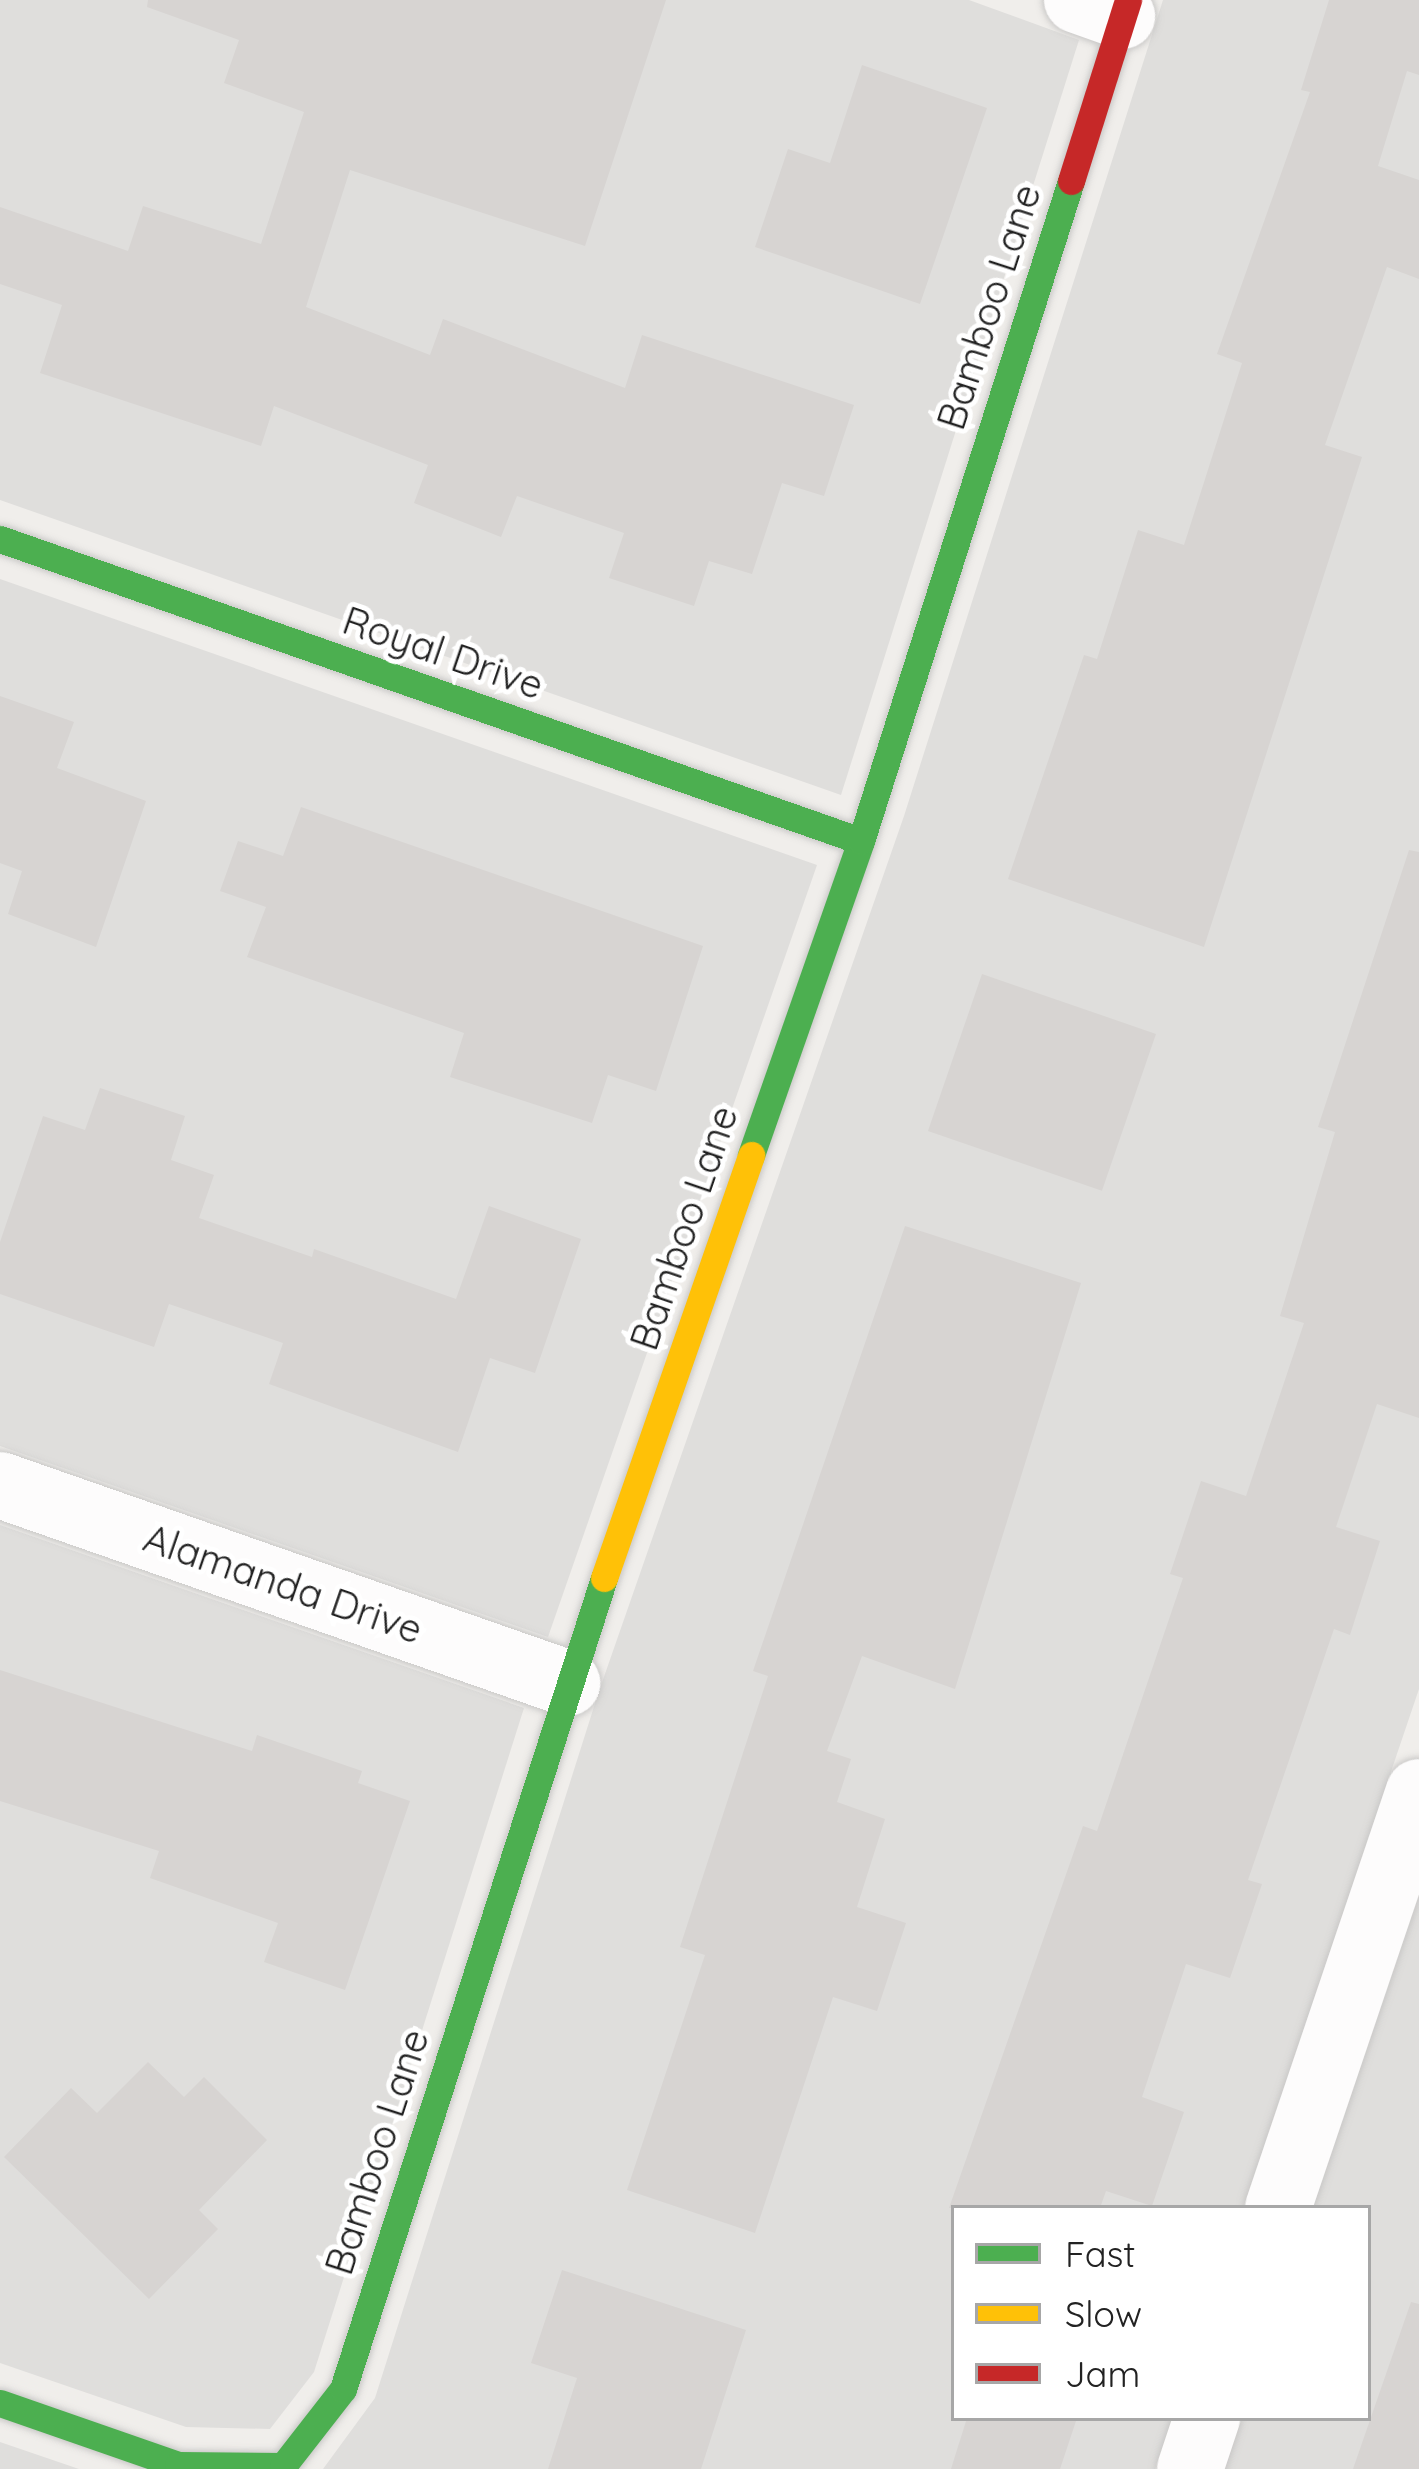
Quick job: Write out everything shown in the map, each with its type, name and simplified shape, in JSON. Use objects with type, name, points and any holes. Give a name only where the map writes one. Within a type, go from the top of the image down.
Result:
[{"type":"street","name":"Bamboo Lane","points":[[0,2403],[178,2465],[283,2466],[343,2389],[567,1683],[861,841],[1109,6]]},
{"type":"street","name":"Royal Drive","points":[[0,539],[861,841]]},
{"type":"street","name":"Alamanda Drive","points":[[0,1485],[567,1683]]},
{"type":"street","points":[[1279,2205],[1419,1792]]},
{"type":"street","points":[[1190,2469],[1206,2421]]},
{"type":"shaded area","points":[[0,0],[969,0],[1079,40],[841,795],[0,500]]},
{"type":"shaded area","points":[[1163,0],[1419,0],[1419,1689],[1244,2205],[951,2205],[951,2421],[1171,2421],[1155,2469],[323,2469],[375,2398],[598,1694],[904,816]]},
{"type":"shaded area","points":[[0,579],[817,865],[548,1637],[0,1446]]},
{"type":"shaded area","points":[[0,1525],[524,1708],[314,2372],[270,2429],[186,2427],[0,2363]]},
{"type":"shaded area","points":[[1419,1896],[1419,2469],[1225,2469],[1241,2421],[1371,2421],[1371,2205],[1314,2205]]},
{"type":"shaded area","points":[[0,2442],[79,2469],[0,2469]]},
{"type":"building","points":[[148,0],[666,0],[585,246],[350,170],[306,307],[430,355],[443,319],[625,388],[642,335],[854,405],[824,496],[782,483],[752,574],[709,561],[694,606],[609,578],[624,533],[517,496],[501,537],[414,503],[428,465],[274,406],[261,446],[40,373],[62,305],[0,284],[0,207],[128,251],[143,206],[261,244],[304,112],[224,83],[239,40],[147,7]]},
{"type":"building","points":[[1329,0],[1419,0],[1419,75],[1407,71],[1378,166],[1419,180],[1419,279],[1387,267],[1325,445],[1362,457],[1204,947],[1008,879],[1084,655],[1097,659],[1138,530],[1184,545],[1242,363],[1217,354],[1310,92],[1301,90]]},
{"type":"building","points":[[862,65],[987,108],[920,304],[755,247],[788,149],[830,163]]},
{"type":"building","points":[[0,696],[74,722],[57,768],[146,801],[96,947],[8,914],[22,871],[0,863]]},
{"type":"building","points":[[301,807],[703,946],[656,1091],[608,1075],[592,1123],[450,1077],[464,1033],[247,957],[266,907],[220,891],[238,841],[283,856]]},
{"type":"building","points":[[1409,850],[1419,852],[1419,1418],[1377,1404],[1336,1527],[1380,1541],[1350,1635],[1334,1629],[1248,1880],[1262,1884],[1230,1978],[1186,1964],[1142,2097],[1184,2112],[1152,2205],[1106,2191],[1101,2205],[949,2208],[1083,1826],[1097,1831],[1183,1578],[1170,1574],[1201,1481],[1246,1496],[1304,1323],[1280,1316],[1335,1132],[1318,1127]]},
{"type":"building","points":[[982,974],[1156,1034],[1102,1191],[928,1131]]},
{"type":"building","points":[[100,1088],[185,1116],[171,1160],[214,1175],[199,1218],[312,1257],[314,1249],[456,1299],[489,1206],[581,1239],[535,1373],[490,1358],[458,1452],[269,1384],[283,1343],[169,1304],[154,1347],[0,1294],[0,1242],[43,1116],[85,1130]]},
{"type":"building","points":[[905,1226],[1081,1283],[955,1689],[862,1656],[827,1751],[851,1759],[837,1802],[885,1819],[857,1907],[906,1923],[877,2011],[833,1997],[755,2233],[627,2190],[705,1955],[680,1947],[768,1676],[753,1671]]},
{"type":"building","points":[[0,1670],[252,1751],[257,1735],[362,1771],[358,1783],[410,1801],[345,1990],[264,1962],[278,1923],[150,1878],[159,1851],[0,1801]]},
{"type":"building","points":[[148,2062],[184,2097],[204,2077],[267,2140],[199,2210],[218,2229],[149,2299],[4,2157],[71,2088],[97,2113]]},
{"type":"building","points":[[562,2270],[746,2330],[701,2469],[548,2469],[577,2378],[531,2363]]},
{"type":"building","points":[[1411,2302],[1419,2304],[1419,2469],[1353,2469]]},
{"type":"building","points":[[966,2421],[1076,2421],[1060,2469],[951,2469]]},
{"type":"traffic: fast","points":[[751,1155],[861,841],[1071,181]]},
{"type":"traffic: fast","points":[[0,539],[861,841]]},
{"type":"traffic: fast","points":[[0,2403],[178,2465],[283,2466],[343,2389],[604,1578]]},
{"type":"traffic: slow","points":[[604,1578],[751,1155]]},
{"type":"traffic: jam","points":[[1071,181],[1128,0]]}]
